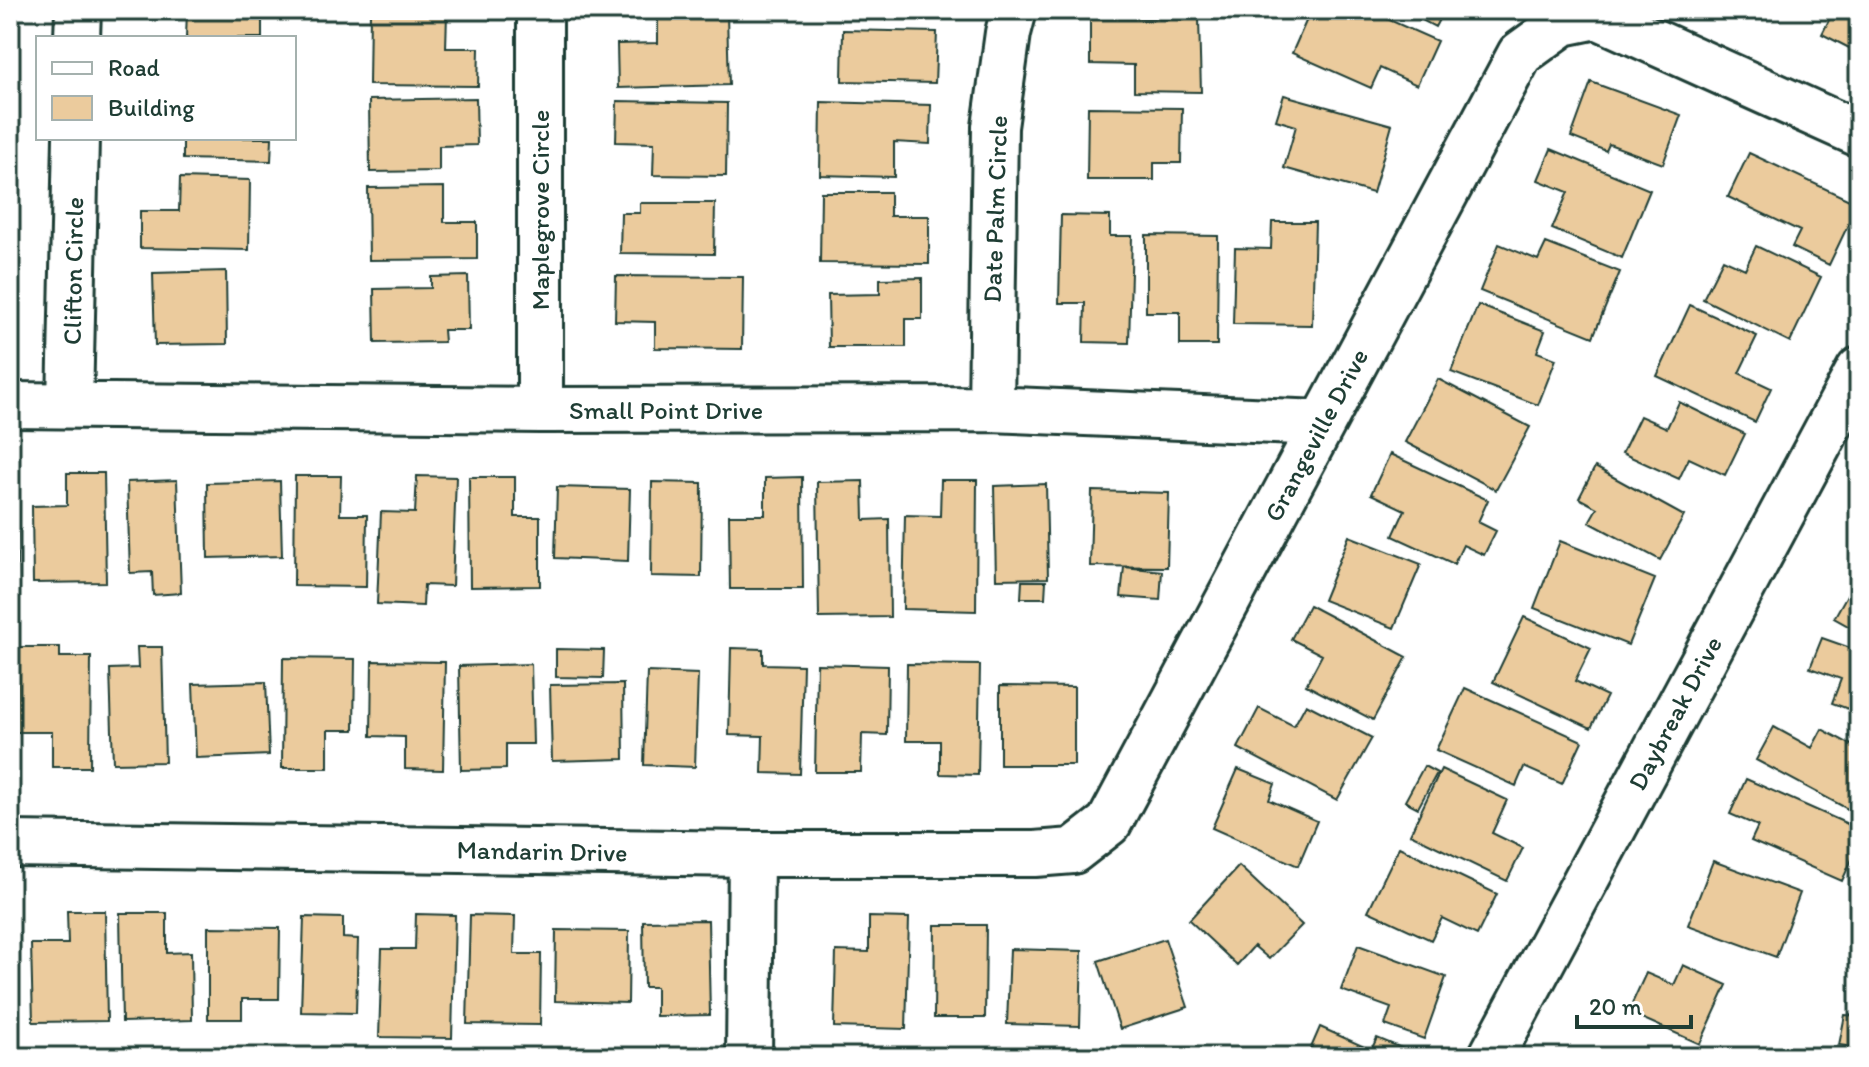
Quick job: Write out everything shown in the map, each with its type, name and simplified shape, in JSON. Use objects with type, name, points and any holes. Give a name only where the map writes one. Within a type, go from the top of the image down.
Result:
[{"type":"street","points":[[77,36],[78,10]]},
{"type":"street","name":"Maplegrove Circle","points":[[540,10],[540,410]]},
{"type":"street","name":"Date Palm Circle","points":[[991,409],[995,127],[1014,10]]},
{"type":"street","name":"Grangeville Drive","points":[[1073,851],[1109,823],[1520,54],[1563,23],[1597,16],[1859,134]]},
{"type":"street","name":"Clifton Circle","points":[[70,405],[76,140]]},
{"type":"street","name":"Daybreak Drive","points":[[1491,1057],[1859,370]]},
{"type":"street","name":"Small Point Drive","points":[[10,405],[540,410],[991,409],[1322,423]]},
{"type":"street","name":"Mandarin Drive","points":[[10,844],[751,854],[1035,854],[1073,851]]},
{"type":"street","points":[[749,1057],[751,854]]},
{"type":"shaded area","points":[[10,1051],[535,1052],[535,1057],[10,1057]]},
{"type":"building","points":[[187,10],[262,10],[262,36],[186,36]]},
{"type":"building","points":[[1311,10],[1367,10],[1437,41],[1417,85],[1380,68],[1371,88],[1292,53]]},
{"type":"building","points":[[1403,10],[1444,10],[1435,27]]},
{"type":"building","points":[[1834,10],[1859,10],[1859,53],[1822,34]]},
{"type":"building","points":[[370,12],[447,13],[446,48],[479,48],[478,86],[369,85]]},
{"type":"building","points":[[727,15],[729,85],[618,88],[617,44],[658,43],[658,17]]},
{"type":"building","points":[[1090,18],[1199,19],[1201,92],[1134,91],[1134,65],[1090,64]]},
{"type":"building","points":[[843,30],[937,32],[935,83],[842,81]]},
{"type":"building","points":[[1591,82],[1681,115],[1663,164],[1609,144],[1606,151],[1571,137]]},
{"type":"building","points":[[1284,95],[1392,125],[1373,193],[1284,168],[1296,126],[1276,120]]},
{"type":"building","points":[[476,98],[477,145],[439,146],[439,171],[370,172],[369,100]]},
{"type":"building","points":[[617,101],[727,103],[726,176],[653,175],[654,143],[616,142]]},
{"type":"building","points":[[821,102],[931,105],[930,144],[894,142],[894,177],[820,175]]},
{"type":"building","points":[[1088,107],[1182,108],[1181,163],[1154,163],[1154,180],[1087,180]]},
{"type":"building","points":[[183,140],[272,140],[271,161],[183,159]]},
{"type":"building","points":[[1551,149],[1650,190],[1622,258],[1552,229],[1568,192],[1538,180]]},
{"type":"building","points":[[1749,153],[1858,204],[1829,265],[1792,247],[1800,231],[1728,197]]},
{"type":"building","points":[[180,178],[250,180],[249,250],[140,248],[140,211],[179,211]]},
{"type":"building","points":[[444,187],[444,222],[477,222],[477,259],[369,260],[368,188]]},
{"type":"building","points":[[821,192],[890,192],[890,216],[929,216],[929,264],[820,263]]},
{"type":"building","points":[[640,203],[715,203],[714,254],[620,253],[621,213],[640,213]]},
{"type":"building","points":[[1061,215],[1110,216],[1110,236],[1132,236],[1129,343],[1084,342],[1085,303],[1059,303]]},
{"type":"building","points":[[1272,222],[1315,222],[1312,325],[1233,324],[1235,248],[1271,249]]},
{"type":"building","points":[[1146,235],[1218,236],[1217,345],[1180,345],[1180,312],[1146,312]]},
{"type":"building","points":[[1546,243],[1620,272],[1593,337],[1480,291],[1499,244],[1538,260]]},
{"type":"building","points":[[1756,246],[1821,277],[1790,342],[1703,299],[1723,259],[1745,269]]},
{"type":"building","points":[[226,271],[227,344],[155,345],[153,273]]},
{"type":"building","points":[[468,276],[469,330],[443,330],[444,342],[375,343],[374,289],[431,288],[431,277]]},
{"type":"building","points":[[616,276],[743,277],[742,349],[655,348],[655,322],[615,321]]},
{"type":"building","points":[[922,278],[922,319],[906,319],[906,347],[829,347],[828,295],[880,294],[880,279]]},
{"type":"building","points":[[1478,305],[1545,331],[1537,352],[1556,359],[1538,405],[1451,372]]},
{"type":"building","points":[[1690,305],[1757,336],[1739,373],[1771,388],[1755,422],[1657,376]]},
{"type":"building","points":[[1438,379],[1530,427],[1496,490],[1405,442]]},
{"type":"building","points":[[1679,402],[1745,434],[1725,475],[1689,458],[1679,479],[1622,453],[1640,416],[1667,428]]},
{"type":"building","points":[[1390,454],[1488,500],[1478,522],[1496,531],[1484,555],[1463,545],[1454,564],[1393,536],[1405,510],[1371,494]]},
{"type":"building","points":[[1595,467],[1684,516],[1660,560],[1589,522],[1597,508],[1579,498]]},
{"type":"building","points":[[67,473],[104,473],[106,582],[33,583],[32,506],[67,505]]},
{"type":"building","points":[[295,476],[341,476],[340,515],[367,515],[366,587],[294,586]]},
{"type":"building","points":[[417,476],[456,477],[452,586],[424,585],[423,606],[377,604],[381,512],[415,513]]},
{"type":"building","points":[[469,477],[515,477],[515,517],[540,517],[540,586],[470,587]]},
{"type":"building","points":[[802,477],[803,589],[730,589],[729,515],[765,515],[765,478]]},
{"type":"building","points":[[177,480],[181,593],[153,595],[152,572],[130,573],[127,482]]},
{"type":"building","points":[[941,480],[977,480],[976,611],[903,609],[905,515],[940,516]]},
{"type":"building","points":[[280,481],[282,556],[208,558],[207,483]]},
{"type":"building","points":[[863,481],[864,520],[889,519],[890,617],[819,618],[817,482]]},
{"type":"building","points":[[652,482],[702,483],[701,577],[651,576]]},
{"type":"building","points":[[1046,484],[1048,578],[996,579],[994,486]]},
{"type":"building","points":[[557,487],[630,489],[628,561],[555,558]]},
{"type":"building","points":[[1092,491],[1169,493],[1167,567],[1090,566]]},
{"type":"building","points":[[10,511],[18,511],[17,583],[10,582]]},
{"type":"building","points":[[1349,536],[1421,564],[1394,628],[1323,600]]},
{"type":"building","points":[[1560,541],[1655,579],[1628,645],[1534,608]]},
{"type":"building","points":[[1124,567],[1162,571],[1160,600],[1121,597]]},
{"type":"building","points":[[1022,581],[1046,581],[1045,598],[1021,598]]},
{"type":"building","points":[[1852,586],[1859,590],[1859,632],[1834,618]]},
{"type":"building","points":[[1309,605],[1407,657],[1373,720],[1306,685],[1322,655],[1291,639]]},
{"type":"building","points":[[1524,617],[1591,648],[1575,681],[1607,696],[1591,728],[1493,682]]},
{"type":"building","points":[[1822,638],[1859,651],[1859,713],[1832,703],[1841,679],[1810,668]]},
{"type":"building","points":[[18,647],[60,647],[60,657],[91,657],[90,767],[52,767],[52,732],[17,732]]},
{"type":"building","points":[[137,647],[162,647],[165,762],[113,763],[110,669],[138,668]]},
{"type":"building","points":[[731,648],[763,649],[763,664],[803,665],[800,774],[762,773],[763,736],[729,735]]},
{"type":"building","points":[[556,649],[604,650],[603,678],[556,677]]},
{"type":"building","points":[[283,658],[355,659],[354,730],[328,730],[328,768],[282,768]]},
{"type":"building","points":[[372,661],[445,662],[443,770],[405,769],[405,737],[371,736]]},
{"type":"building","points":[[531,664],[533,744],[506,744],[506,769],[461,770],[459,666]]},
{"type":"building","points":[[817,664],[888,666],[887,735],[862,734],[861,772],[815,772]]},
{"type":"building","points":[[907,664],[980,665],[978,775],[940,774],[940,741],[906,741]]},
{"type":"building","points":[[647,672],[698,674],[695,767],[644,765]]},
{"type":"building","points":[[266,682],[269,755],[196,758],[193,684]]},
{"type":"building","points":[[623,684],[624,759],[552,761],[550,685]]},
{"type":"building","points":[[1000,686],[1074,687],[1074,765],[1000,765]]},
{"type":"building","points":[[1465,688],[1582,741],[1562,784],[1524,767],[1516,786],[1436,750]]},
{"type":"building","points":[[1306,704],[1372,738],[1337,800],[1238,748],[1259,708],[1294,726]]},
{"type":"building","points":[[1774,727],[1812,748],[1822,729],[1859,749],[1859,815],[1756,760]]},
{"type":"building","points":[[1424,766],[1437,773],[1418,808],[1405,801]]},
{"type":"building","points":[[1238,769],[1275,784],[1269,800],[1317,821],[1298,866],[1212,828]]},
{"type":"building","points":[[1441,769],[1507,800],[1492,833],[1523,848],[1507,881],[1410,834]]},
{"type":"building","points":[[1746,779],[1859,829],[1859,844],[1842,881],[1751,841],[1758,826],[1730,814]]},
{"type":"building","points":[[1399,847],[1497,894],[1477,935],[1442,918],[1431,940],[1368,911]]},
{"type":"building","points":[[1713,861],[1800,893],[1776,957],[1688,925]]},
{"type":"building","points":[[1239,866],[1302,925],[1269,959],[1254,946],[1237,965],[1189,920]]},
{"type":"building","points":[[67,911],[105,911],[107,1021],[33,1022],[31,944],[68,944]]},
{"type":"building","points":[[120,913],[167,913],[167,953],[191,952],[192,1020],[122,1022]]},
{"type":"building","points":[[416,914],[455,915],[452,1038],[379,1037],[382,949],[415,949]]},
{"type":"building","points":[[470,915],[515,916],[514,954],[541,954],[540,1025],[467,1024]]},
{"type":"building","points":[[304,917],[343,918],[343,938],[358,939],[356,1013],[301,1012]]},
{"type":"building","points":[[869,917],[909,918],[906,1029],[834,1027],[836,951],[869,952]]},
{"type":"building","points":[[708,920],[710,1015],[656,1016],[656,987],[644,987],[643,921]]},
{"type":"building","points":[[935,925],[986,925],[985,1018],[934,1018]]},
{"type":"building","points":[[208,927],[280,928],[279,999],[242,999],[242,1019],[208,1019]]},
{"type":"building","points":[[556,930],[629,931],[628,1003],[555,1001]]},
{"type":"building","points":[[1165,939],[1188,1007],[1120,1029],[1098,961]]},
{"type":"building","points":[[1358,945],[1446,977],[1424,1039],[1385,1025],[1391,1008],[1341,990]]},
{"type":"building","points":[[1010,949],[1082,951],[1080,1026],[1007,1024]]},
{"type":"building","points":[[1683,965],[1727,985],[1700,1044],[1628,1012],[1646,973],[1674,985]]},
{"type":"building","points":[[1845,1015],[1859,1016],[1859,1048],[1839,1045]]},
{"type":"building","points":[[1320,1027],[1371,1050],[1377,1038],[1414,1053],[1412,1057],[1307,1057]]}]
